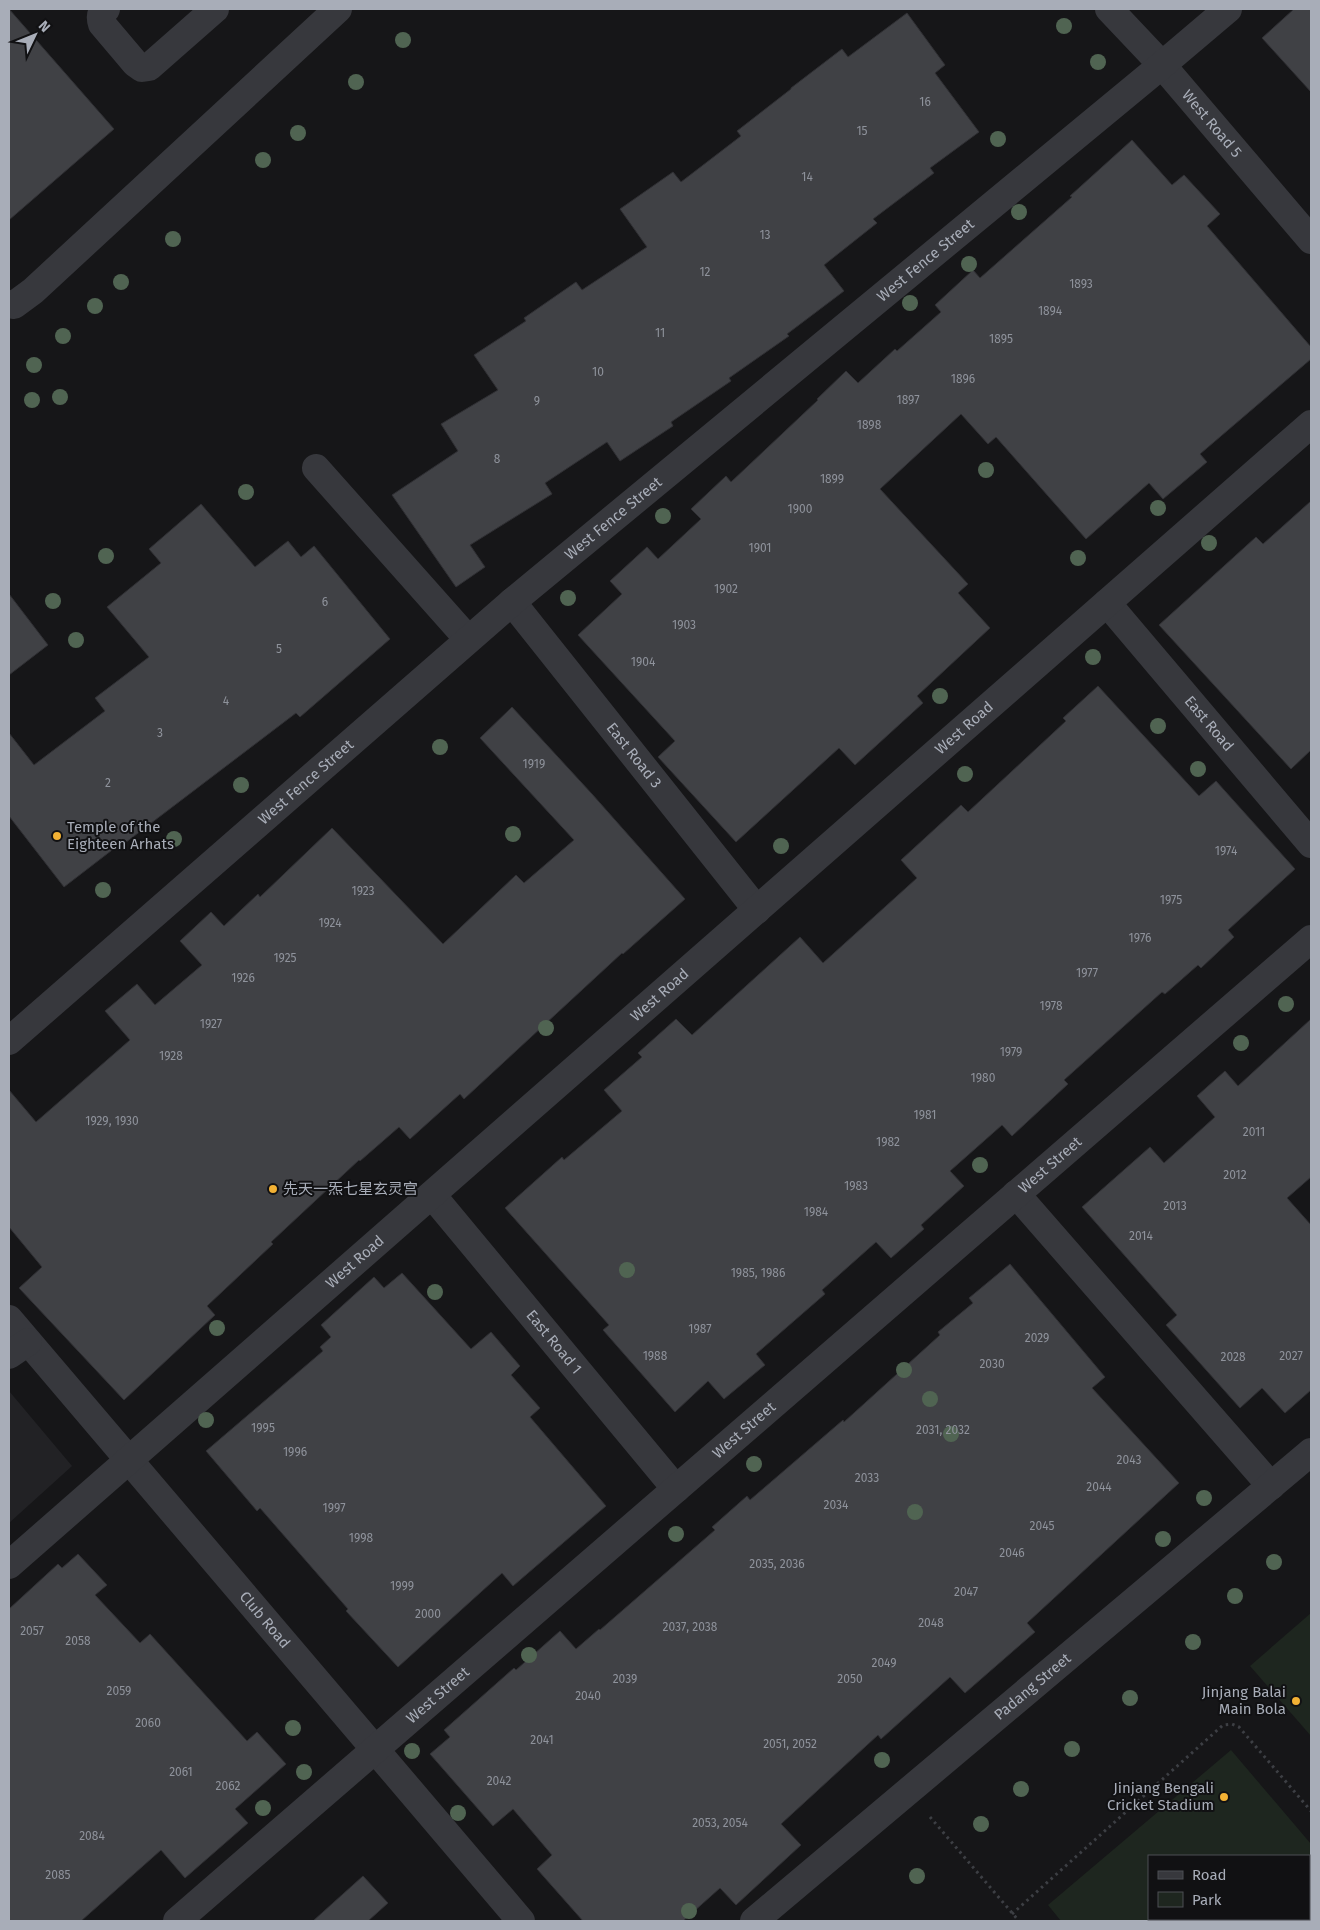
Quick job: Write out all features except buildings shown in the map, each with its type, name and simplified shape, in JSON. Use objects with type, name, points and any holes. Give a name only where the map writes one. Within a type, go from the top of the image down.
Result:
[{"type":"street","points":[[106,9],[102,12],[100,18],[102,24],[135,63],[142,68],[149,67],[215,9]]},
{"type":"street","points":[[9,304],[14,305],[32,291],[338,9]]},
{"type":"street","name":"West Road 5","points":[[1110,9],[1162,66],[1311,240]]},
{"type":"street","name":"West Fence Street","points":[[9,1041],[468,639],[1162,66],[1228,9]]},
{"type":"street","name":"West Road","points":[[9,1565],[1311,424]]},
{"type":"street","points":[[316,468],[468,639]]},
{"type":"street","name":"East Road 3","points":[[512,602],[757,910]]},
{"type":"street","name":"East Road","points":[[1107,603],[1311,844]]},
{"type":"street","name":"West Street","points":[[177,1921],[1311,939]]},
{"type":"street","points":[[1016,1194],[1271,1486]]},
{"type":"street","name":"East Road 1","points":[[432,1195],[676,1489]]},
{"type":"street","name":"Club Road","points":[[9,1319],[18,1348],[129,1460],[521,1921]]},
{"type":"street","name":"Padang Street","points":[[754,1921],[1311,1452]]},
{"type":"path","points":[[1012,1914],[1223,1725],[1232,1724],[1239,1727],[1311,1812]]},
{"type":"path","points":[[909,1791],[1019,1921]]},
{"type":"shaded area","points":[[9,1391],[72,1466],[9,1523]]},
{"type":"green space","name":"Jinjang Balai Main Bola","points":[[1311,1613],[1311,1736],[1250,1666]]},
{"type":"green space","name":"Jinjang Bengali Cricket Stadium","points":[[1231,1750],[1311,1844],[1311,1921],[1061,1921],[1048,1905]]},
{"type":"place","name":"Temple of the Eighteen Arhats","points":[[57,836]]},
{"type":"place","name":"先天一炁七星玄灵宫","points":[[273,1189]]},
{"type":"place","name":"Jinjang Balai Main Bola","points":[[1296,1701]]},
{"type":"place","name":"Jinjang Bengali Cricket Stadium","points":[[1224,1797]]}]
